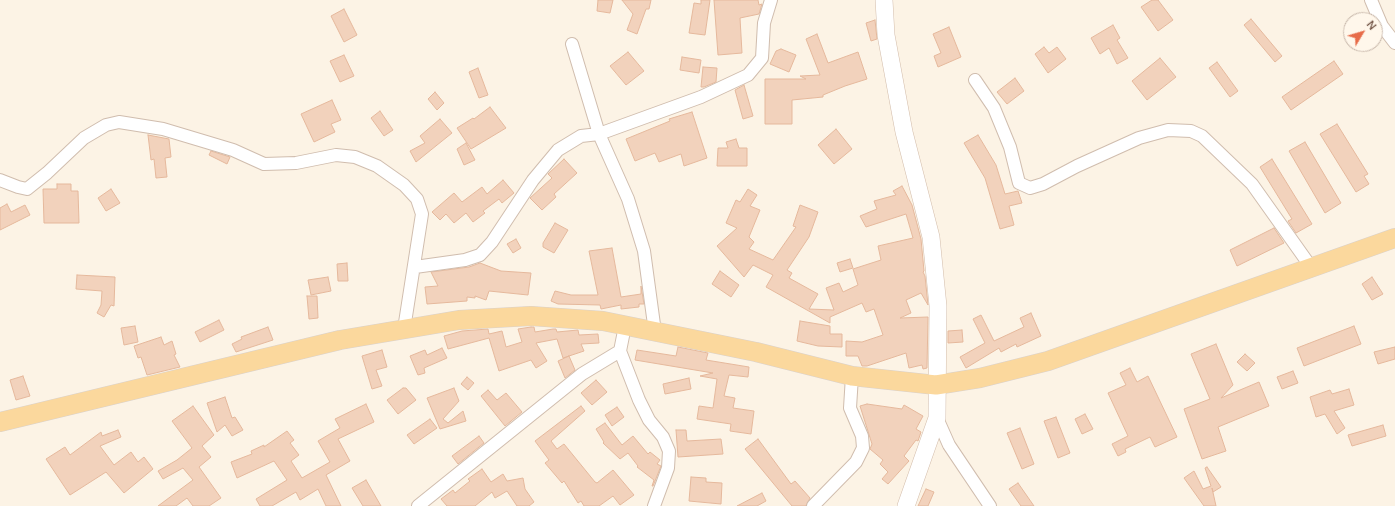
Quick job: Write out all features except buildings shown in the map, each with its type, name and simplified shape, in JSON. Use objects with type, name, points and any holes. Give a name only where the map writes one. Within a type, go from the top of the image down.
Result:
[{"type":"main road","points":[[0,422],[340,340],[459,320],[531,316],[603,321],[756,352],[852,376],[936,385],[980,378],[1048,361],[1395,238]]},
{"type":"street","points":[[415,267],[466,260],[480,255],[492,242],[533,180],[558,150],[581,136],[600,134],[701,97],[748,74],[762,58],[764,23],[771,0]]},
{"type":"street","points":[[884,0],[886,35],[904,132],[931,237],[938,306],[936,385],[937,418],[906,506]]},
{"type":"street","points":[[1368,2],[1382,26],[1395,43]]},
{"type":"street","points":[[572,44],[600,134],[628,199],[644,251],[655,332]]},
{"type":"street","points":[[975,80],[994,108],[1010,147],[1019,183],[1030,188],[1043,184],[1077,166],[1139,138],[1168,130],[1191,131],[1202,136],[1252,184],[1311,267]]},
{"type":"street","points":[[0,180],[27,189],[47,174],[84,138],[106,125],[119,122],[170,131],[233,150],[264,164],[296,163],[336,156],[355,157],[377,166],[404,185],[417,199],[422,214],[415,267],[404,329]]},
{"type":"street","points":[[625,326],[620,351],[639,400],[650,420],[663,437],[669,451],[668,468],[654,506]]},
{"type":"street","points":[[418,506],[582,374],[620,351]]},
{"type":"street","points":[[813,506],[856,462],[863,448],[862,436],[850,408],[852,376]]},
{"type":"street","points":[[937,418],[949,445],[990,506]]}]
